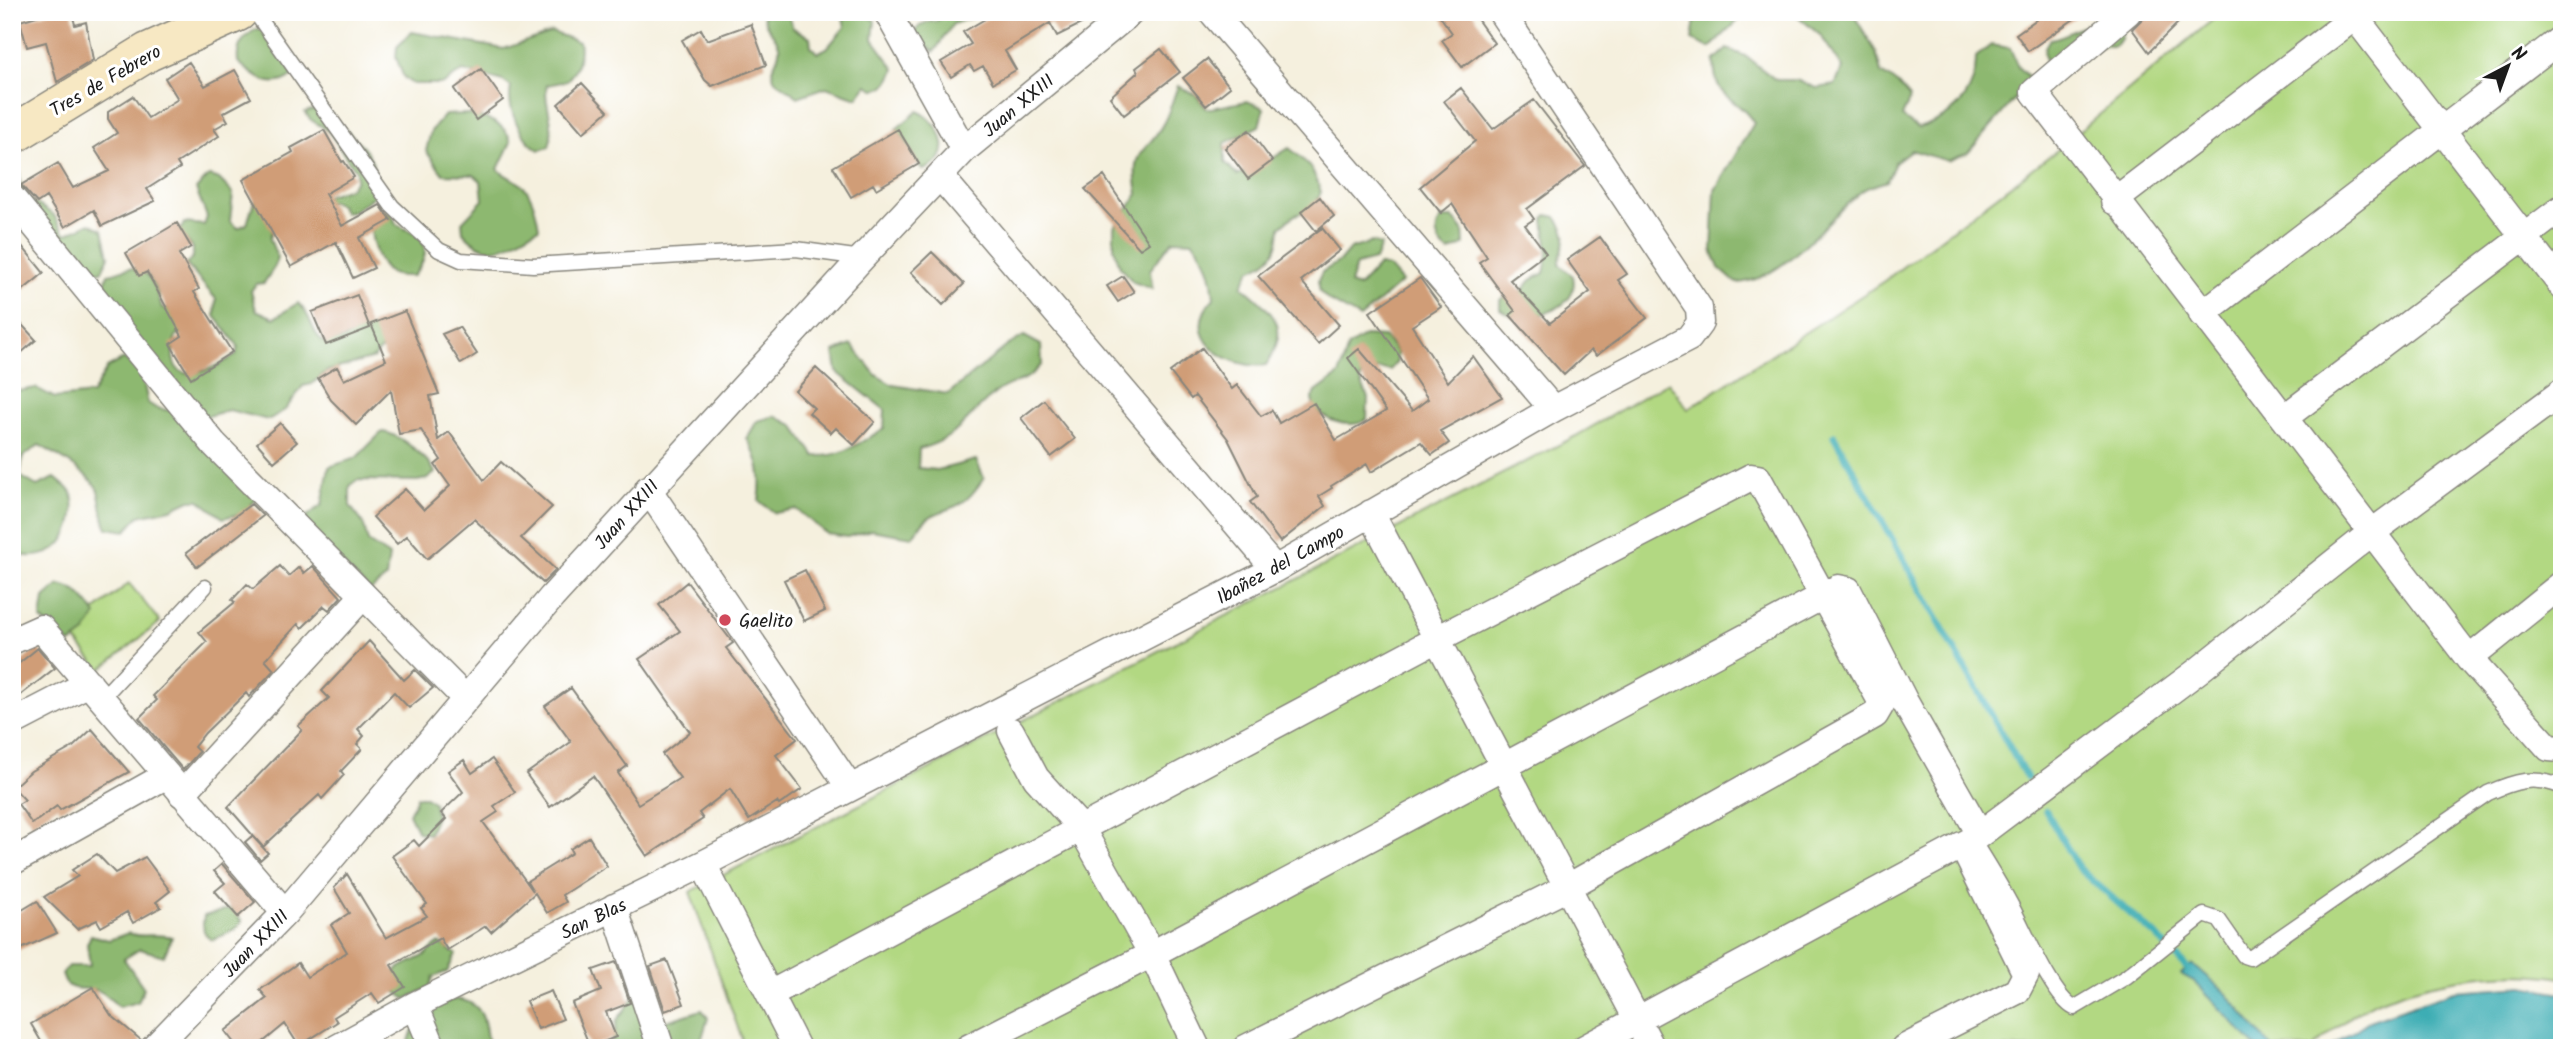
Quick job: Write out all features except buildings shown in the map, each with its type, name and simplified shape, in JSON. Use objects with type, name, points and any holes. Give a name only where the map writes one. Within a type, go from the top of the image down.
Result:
[{"type":"street","name":"Tres de Febrero","points":[[12,135],[148,52],[239,12]]},
{"type":"street","points":[[887,12],[964,150]]},
{"type":"street","name":"Juan XXIII","points":[[154,1048],[285,913],[465,698],[648,489],[862,258],[964,150],[1131,12]]},
{"type":"street","points":[[1212,12],[1553,409]]},
{"type":"street","name":"Ibañez del Campo","points":[[850,788],[1275,569],[1553,409],[1689,338],[1700,323],[1699,309],[1501,12]]},
{"type":"street","points":[[2114,201],[2356,14],[2562,286]]},
{"type":"street","points":[[2118,16],[2034,92],[2114,201],[2469,659],[2549,748],[2562,749]]},
{"type":"street","points":[[2202,314],[2562,38]]},
{"type":"street","points":[[940,176],[1275,569]]},
{"type":"street","points":[[12,198],[214,444],[362,597],[465,698]]},
{"type":"street","points":[[2284,418],[2562,208]]},
{"type":"street","points":[[1585,1048],[1971,839],[2199,670],[2371,533],[2562,392]]},
{"type":"street","points":[[770,994],[1437,639],[1751,477],[1758,478],[1882,702],[1875,715],[1566,888],[1245,1048]]},
{"type":"street","points":[[648,489],[850,788]]},
{"type":"street","points":[[1371,513],[1652,1048]]},
{"type":"street","points":[[2469,659],[2562,584]]},
{"type":"street","points":[[968,1048],[1152,954],[1838,588],[1848,590],[1905,702],[1971,839],[2026,974],[2017,990],[1904,1048]]},
{"type":"street","points":[[12,862],[175,784],[362,597]]},
{"type":"street","points":[[12,641],[41,628],[285,913]]},
{"type":"street","points":[[12,723],[96,690]]},
{"type":"street","points":[[1011,731],[1036,778],[1081,828],[1152,954],[1197,1048]]},
{"type":"street","name":"San Blas","points":[[337,1048],[415,1005],[703,864],[850,788]]},
{"type":"street","points":[[703,864],[797,1048]]},
{"type":"street","points":[[614,907],[661,1048]]},
{"type":"street","points":[[415,1005],[433,1048]]},
{"type":"lane","points":[[255,12],[392,206],[439,250],[461,260],[533,265],[796,249],[862,258]]},
{"type":"lane","points":[[96,690],[205,587]]},
{"type":"lane","points":[[1971,839],[2066,1004],[2080,1007],[2126,977],[2204,915],[2219,920],[2244,956],[2250,958],[2488,793],[2514,782],[2542,779],[2562,787]]},
{"type":"green space","points":[[762,12],[787,12],[793,28],[810,37],[811,46],[817,53],[827,48],[845,27],[842,12],[864,12],[875,21],[873,39],[895,69],[892,76],[876,90],[867,85],[857,98],[826,87],[798,97],[774,79],[772,69],[779,44],[768,28]]},
{"type":"green space","points":[[943,12],[988,12],[953,24],[934,52],[913,35],[923,24],[937,21]]},
{"type":"green space","points":[[1696,12],[1747,12],[1710,48],[1692,40]]},
{"type":"green space","points":[[1793,12],[1852,12],[1876,52],[1881,73],[1897,83],[1910,98],[1902,117],[1918,128],[1942,118],[1961,103],[1972,83],[1976,57],[1991,45],[2010,48],[2018,67],[2031,80],[1968,153],[1948,161],[1911,150],[1895,162],[1887,181],[1862,191],[1788,260],[1754,280],[1736,283],[1719,268],[1712,250],[1715,190],[1754,123],[1747,113],[1722,92],[1715,75],[1714,61],[1727,49],[1745,56],[1776,80],[1796,80],[1816,88],[1835,85],[1843,68],[1821,36]]},
{"type":"green space","points":[[2222,12],[2562,12],[2562,978],[2497,975],[2429,985],[2378,1001],[2358,1012],[2313,1048],[745,1048],[690,892],[1576,436],[1668,382],[1688,409],[1884,281],[2056,151]]},
{"type":"green space","points":[[2105,19],[2122,30],[2121,39],[2114,46],[2104,46],[2049,67],[2044,53],[2050,39]]},
{"type":"green space","points":[[256,29],[266,29],[294,75],[286,80],[271,82],[257,77],[238,62],[241,43]]},
{"type":"green space","points":[[412,32],[504,49],[552,32],[579,42],[579,58],[571,76],[567,81],[547,85],[546,98],[551,120],[549,147],[539,150],[526,139],[513,114],[511,87],[503,81],[463,71],[443,84],[413,84],[404,78],[396,57],[397,47]]},
{"type":"green space","points":[[1178,86],[1196,95],[1207,109],[1247,101],[1264,108],[1259,126],[1225,143],[1225,162],[1237,175],[1256,169],[1289,148],[1310,167],[1321,192],[1313,209],[1295,215],[1280,227],[1273,254],[1264,263],[1250,270],[1242,286],[1270,312],[1278,330],[1278,340],[1266,365],[1236,362],[1212,348],[1204,337],[1201,325],[1204,312],[1214,298],[1213,289],[1206,261],[1193,241],[1173,240],[1150,270],[1152,289],[1133,282],[1120,267],[1114,248],[1114,227],[1138,194],[1138,159],[1164,122]]},
{"type":"green space","points":[[315,109],[347,131],[372,161],[378,193],[353,211],[344,213],[340,205],[331,201],[323,207],[322,197],[350,188],[356,180],[356,170],[328,131],[310,119],[305,112]]},
{"type":"green space","points":[[918,111],[934,124],[943,141],[940,158],[934,165],[923,170],[896,129]]},
{"type":"green space","points":[[465,114],[487,119],[499,125],[508,135],[511,142],[498,169],[526,189],[536,211],[539,228],[499,248],[482,247],[463,232],[462,222],[483,200],[481,181],[474,175],[443,174],[426,151],[431,131],[445,115]]},
{"type":"green space","points":[[14,166],[19,167],[20,182],[29,199],[54,215],[63,232],[67,234],[90,223],[103,230],[109,256],[102,271],[92,272],[12,189]]},
{"type":"green space","points":[[209,176],[219,179],[233,193],[230,221],[238,228],[247,224],[261,178],[272,229],[270,239],[277,257],[275,266],[264,283],[256,284],[251,291],[256,310],[274,318],[298,303],[325,343],[344,339],[361,329],[381,327],[387,343],[374,358],[327,371],[312,384],[303,386],[285,410],[268,420],[229,410],[201,418],[112,312],[105,283],[108,274],[127,269],[143,271],[152,282],[162,308],[172,310],[187,333],[177,335],[174,340],[173,357],[176,367],[191,374],[211,369],[236,355],[238,346],[215,316],[216,299],[186,264],[193,257],[193,248],[180,232],[184,223],[204,225],[207,217],[196,189]]},
{"type":"green space","points":[[384,210],[392,214],[396,224],[422,240],[425,250],[423,261],[413,276],[390,273],[378,258],[372,237],[372,225]]},
{"type":"green space","points":[[1547,215],[1556,217],[1565,232],[1560,265],[1573,276],[1574,287],[1571,295],[1558,308],[1521,322],[1500,309],[1500,300],[1507,294],[1521,292],[1531,280],[1544,273],[1548,254],[1544,219]]},
{"type":"green space","points":[[1442,218],[1453,218],[1463,230],[1464,245],[1449,252],[1441,245],[1437,237],[1437,227]]},
{"type":"green space","points":[[1372,242],[1381,245],[1375,260],[1356,265],[1350,284],[1359,287],[1379,265],[1389,267],[1402,282],[1360,318],[1328,300],[1320,292],[1318,281],[1322,272],[1340,261],[1350,249]]},
{"type":"green space","points":[[1024,336],[1041,345],[1042,364],[1029,376],[993,395],[953,433],[933,445],[919,449],[918,468],[938,470],[976,460],[984,478],[965,500],[931,516],[912,537],[871,530],[847,537],[827,534],[796,509],[775,513],[759,501],[759,468],[747,438],[757,421],[775,416],[793,425],[815,456],[843,451],[884,429],[885,410],[837,372],[834,352],[852,345],[876,375],[893,385],[948,394],[1007,346]]},
{"type":"green space","points":[[1365,336],[1384,337],[1397,352],[1397,362],[1390,370],[1370,369],[1360,379],[1368,398],[1367,419],[1352,424],[1335,422],[1320,413],[1312,400],[1316,392],[1339,375],[1348,347]]},
{"type":"green space","points":[[124,359],[141,371],[148,403],[156,408],[178,412],[264,491],[244,513],[223,518],[199,500],[190,500],[171,509],[139,516],[126,531],[107,528],[95,485],[73,465],[39,445],[23,457],[20,476],[37,486],[55,478],[72,492],[72,521],[68,533],[52,551],[28,556],[12,553],[12,382],[18,391],[36,388],[55,398],[92,394],[107,368]]},
{"type":"green space","points":[[382,432],[389,433],[413,448],[435,473],[427,479],[417,481],[357,480],[350,486],[350,506],[363,523],[368,542],[389,556],[386,578],[370,591],[306,528],[306,517],[322,505],[329,467],[356,458]]},
{"type":"green space","points":[[129,583],[160,622],[100,670],[69,632]]},
{"type":"green space","points":[[59,585],[76,592],[96,615],[85,633],[70,644],[41,619],[44,598]]},
{"type":"green space","points":[[417,797],[426,797],[434,803],[436,816],[429,834],[418,832],[409,814]]},
{"type":"green space","points":[[233,910],[242,921],[236,929],[213,940],[209,938],[204,930],[204,916]]},
{"type":"green space","points":[[128,933],[172,937],[164,956],[140,949],[124,959],[144,988],[138,1002],[119,1007],[101,992],[69,986],[62,974],[68,966],[90,966],[87,944],[91,935],[109,940]]},
{"type":"green space","points":[[439,943],[456,954],[447,972],[433,977],[430,987],[406,999],[389,987],[397,969],[424,956]]},
{"type":"green space","points":[[635,996],[663,1022],[702,1010],[708,1018],[702,1038],[689,1048],[606,1048],[614,1038],[617,1020]]},
{"type":"green space","points":[[454,999],[472,1004],[478,1009],[484,1022],[488,1048],[408,1048],[417,1022],[437,1007]]},
{"type":"water","points":[[2192,964],[2227,994],[2272,1048],[2257,1048],[2195,982],[2181,974]]},
{"type":"water","points":[[2524,986],[2562,993],[2562,1048],[2329,1048],[2369,1021],[2454,991]]},
{"type":"waterway","points":[[1834,436],[2027,778]]},
{"type":"waterway","points":[[2046,811],[2079,869],[2155,935],[2192,973]]},
{"type":"place","name":"Gaelito","points":[[725,620]]}]
